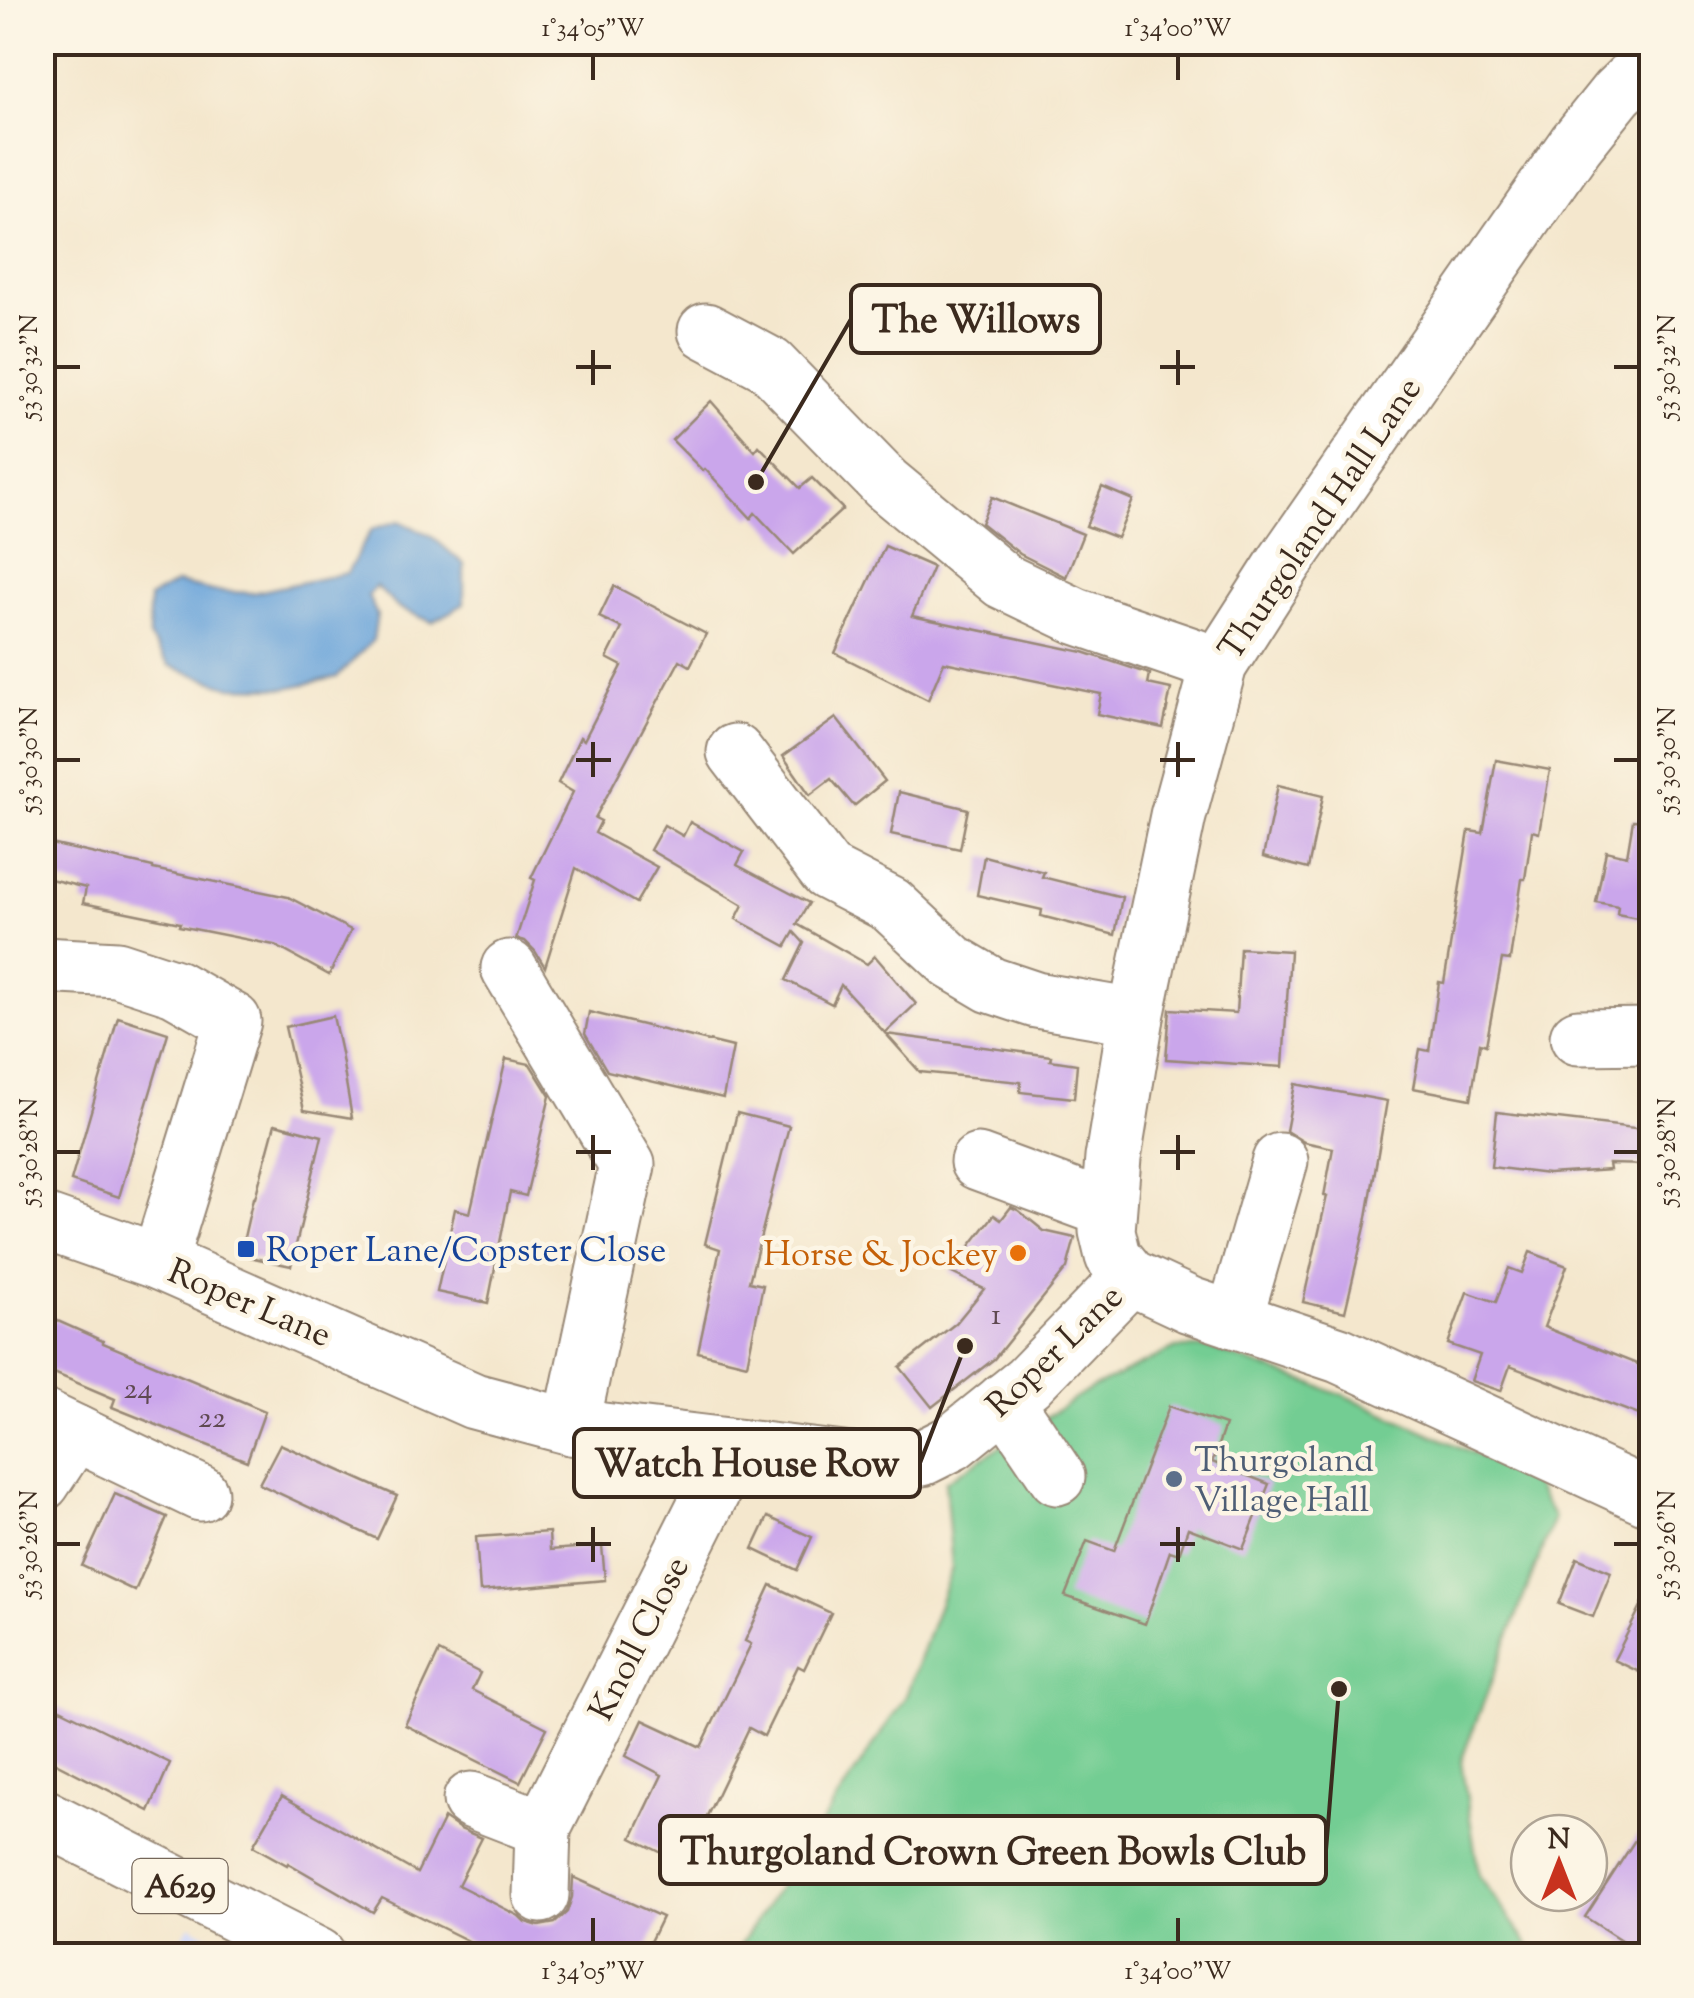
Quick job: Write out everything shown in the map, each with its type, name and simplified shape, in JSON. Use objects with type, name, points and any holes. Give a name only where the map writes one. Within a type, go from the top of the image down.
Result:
[{"type":"main road","name":"Thurgoland Hall Lane","points":[[1130,1277],[1113,1256],[1108,1231],[1114,1158],[1136,1017],[1178,816],[1218,665],[1285,562],[1576,144],[1617,93],[1652,59]]},
{"type":"main road","points":[[706,331],[770,365],[886,484],[1003,581],[1076,616],[1218,665]]},
{"type":"main road","points":[[735,752],[827,872],[891,905],[952,962],[991,985],[1036,1000],[1136,1017]]},
{"type":"main road","points":[[42,965],[117,969],[175,988],[233,1021],[159,1262]]},
{"type":"main road","points":[[509,968],[627,1165],[571,1426]]},
{"type":"main road","points":[[1578,1037],[1652,1036]]},
{"type":"main road","points":[[1234,1320],[1280,1161]]},
{"type":"main road","points":[[978,1162],[1108,1210]]},
{"type":"main road","name":"Roper Lane","points":[[42,1222],[159,1262],[474,1401],[571,1426],[868,1463],[922,1458],[952,1443],[1028,1382],[1130,1277],[1190,1305],[1340,1355],[1652,1498]]},
{"type":"main road","points":[[1005,1400],[1057,1477]]},
{"type":"main road","points":[[42,1484],[59,1425],[200,1493]]},
{"type":"main road","name":"Knoll Close","points":[[541,1895],[543,1828],[734,1448]]},
{"type":"main road","points":[[472,1800],[543,1828]]},
{"type":"main road","name":"A629","points":[[42,1816],[318,1956]]},
{"type":"shaded area","points":[[189,1925],[245,1955],[173,1955]]},
{"type":"green space","points":[[1176,1348],[1208,1348],[1344,1395],[1531,1479],[1554,1518],[1461,1761],[1479,1876],[1536,1955],[733,1956],[906,1696],[952,1568],[945,1482],[1092,1388]]},
{"type":"water","points":[[399,521],[430,535],[464,564],[464,604],[432,622],[397,607],[376,586],[368,596],[377,615],[373,640],[337,677],[287,688],[230,687],[170,666],[149,637],[149,598],[176,583],[213,591],[252,593],[347,573],[372,529]]},
{"type":"building","points":[[711,401],[755,451],[759,446],[800,488],[812,478],[843,509],[794,554],[755,513],[751,518],[672,440]]},
{"type":"building","points":[[1102,487],[1133,500],[1117,538],[1086,526]]},
{"type":"building","points":[[992,497],[1083,534],[1066,577],[1020,554],[981,523]]},
{"type":"building","points":[[885,546],[933,567],[912,616],[1083,652],[1150,674],[1148,684],[1171,689],[1163,728],[1097,714],[1101,694],[944,662],[928,700],[835,653]]},
{"type":"building","points":[[614,586],[706,634],[690,666],[680,660],[595,818],[601,821],[595,833],[657,867],[636,903],[576,868],[545,967],[525,941],[516,939],[535,880],[531,878],[573,792],[558,783],[622,666],[607,658],[622,628],[599,617]]},
{"type":"building","points":[[836,718],[885,781],[854,806],[831,779],[810,795],[783,756]]},
{"type":"building","points":[[1496,760],[1550,770],[1539,833],[1532,831],[1510,960],[1502,959],[1486,1045],[1480,1043],[1471,1099],[1413,1088],[1420,1049],[1429,1051],[1439,982],[1444,983],[1469,831],[1483,833]]},
{"type":"building","points":[[1278,785],[1323,796],[1308,869],[1263,857]]},
{"type":"building","points":[[899,792],[968,809],[960,849],[891,834]]},
{"type":"building","points":[[1633,820],[1652,821],[1652,921],[1617,914],[1618,906],[1596,902],[1606,851],[1627,856]]},
{"type":"building","points":[[690,822],[744,852],[737,865],[809,903],[797,924],[867,964],[875,956],[916,1004],[885,1033],[841,985],[832,1004],[786,980],[804,943],[794,932],[786,946],[736,919],[743,905],[650,850],[664,825],[683,836]]},
{"type":"building","points":[[42,842],[288,897],[351,930],[329,975],[274,945],[83,903],[86,888],[42,877]]},
{"type":"building","points":[[984,856],[1044,872],[1042,877],[1122,897],[1115,935],[1041,916],[1042,910],[977,895]]},
{"type":"building","points":[[1240,948],[1290,951],[1283,1067],[1166,1059],[1170,1009],[1236,1013]]},
{"type":"building","points":[[589,1012],[733,1047],[723,1098],[607,1071],[585,1034]]},
{"type":"building","points":[[333,1016],[352,1118],[304,1110],[285,1027]]},
{"type":"building","points":[[118,1017],[168,1033],[119,1197],[71,1181]]},
{"type":"building","points":[[886,1034],[1051,1056],[1050,1060],[1077,1064],[1074,1098],[1020,1092],[1021,1082],[920,1072]]},
{"type":"building","points":[[506,1059],[530,1064],[550,1096],[526,1196],[510,1192],[488,1303],[437,1292],[455,1209],[470,1213]]},
{"type":"building","points":[[1295,1084],[1387,1101],[1366,1223],[1345,1312],[1303,1302],[1327,1196],[1333,1148],[1304,1142],[1286,1131]]},
{"type":"building","points":[[1497,1112],[1652,1130],[1652,1165],[1609,1164],[1610,1170],[1548,1174],[1491,1167]]},
{"type":"building","points":[[737,1113],[789,1126],[749,1282],[763,1285],[747,1364],[698,1352],[720,1249],[705,1244]]},
{"type":"building","points":[[275,1124],[322,1136],[291,1266],[240,1255]]},
{"type":"building","points":[[1011,1207],[1044,1231],[1075,1238],[1067,1268],[994,1359],[932,1407],[900,1367],[956,1323],[984,1289],[950,1272],[994,1215],[1001,1220]]},
{"type":"building","points":[[1530,1252],[1567,1266],[1544,1327],[1652,1370],[1652,1420],[1510,1366],[1501,1391],[1471,1381],[1480,1355],[1448,1344],[1467,1292],[1496,1302],[1509,1268],[1522,1273]]},
{"type":"building","points":[[42,1314],[265,1411],[247,1461],[112,1407],[115,1399],[42,1368]]},
{"type":"building","points":[[1169,1406],[1225,1425],[1212,1462],[1269,1484],[1243,1549],[1188,1528],[1179,1554],[1170,1551],[1145,1624],[1065,1596],[1087,1541],[1114,1551]]},
{"type":"building","points":[[280,1444],[397,1496],[377,1539],[259,1484]]},
{"type":"building","points":[[115,1494],[167,1517],[135,1591],[82,1566]]},
{"type":"building","points":[[768,1517],[812,1537],[797,1570],[753,1549]]},
{"type":"building","points":[[549,1532],[550,1550],[602,1546],[605,1580],[480,1591],[476,1537]]},
{"type":"building","points":[[1577,1558],[1611,1572],[1593,1617],[1559,1604]]},
{"type":"building","points":[[1652,1584],[1652,1678],[1614,1660]]},
{"type":"building","points":[[771,1585],[831,1613],[804,1669],[798,1666],[764,1736],[749,1728],[684,1864],[632,1838],[662,1775],[626,1756],[643,1720],[701,1747],[751,1644],[745,1641]]},
{"type":"building","points":[[439,1652],[480,1673],[472,1690],[547,1728],[520,1782],[405,1725]]},
{"type":"building","points":[[42,1700],[170,1763],[149,1811],[42,1756]]},
{"type":"building","points":[[282,1796],[417,1873],[444,1818],[482,1838],[458,1885],[525,1922],[539,1926],[555,1923],[567,1912],[573,1877],[662,1917],[643,1956],[499,1956],[382,1898],[373,1912],[253,1846]]},
{"type":"building","points":[[1652,1814],[1652,1956],[1646,1956],[1585,1917],[1588,1913],[1609,1913],[1609,1880]]},
{"type":"place","name":"The Willows","points":[[756,482]]},
{"type":"place","name":"Roper Lane/Copster Close","points":[[246,1249]]},
{"type":"place","name":"Horse & Jockey","points":[[1018,1253]]},
{"type":"place","name":"Watch House Row","points":[[965,1346]]},
{"type":"place","name":"Thurgoland Village Hall","points":[[1174,1479]]},
{"type":"place","name":"Thurgoland Crown Green Bowls Club","points":[[1339,1689]]}]
